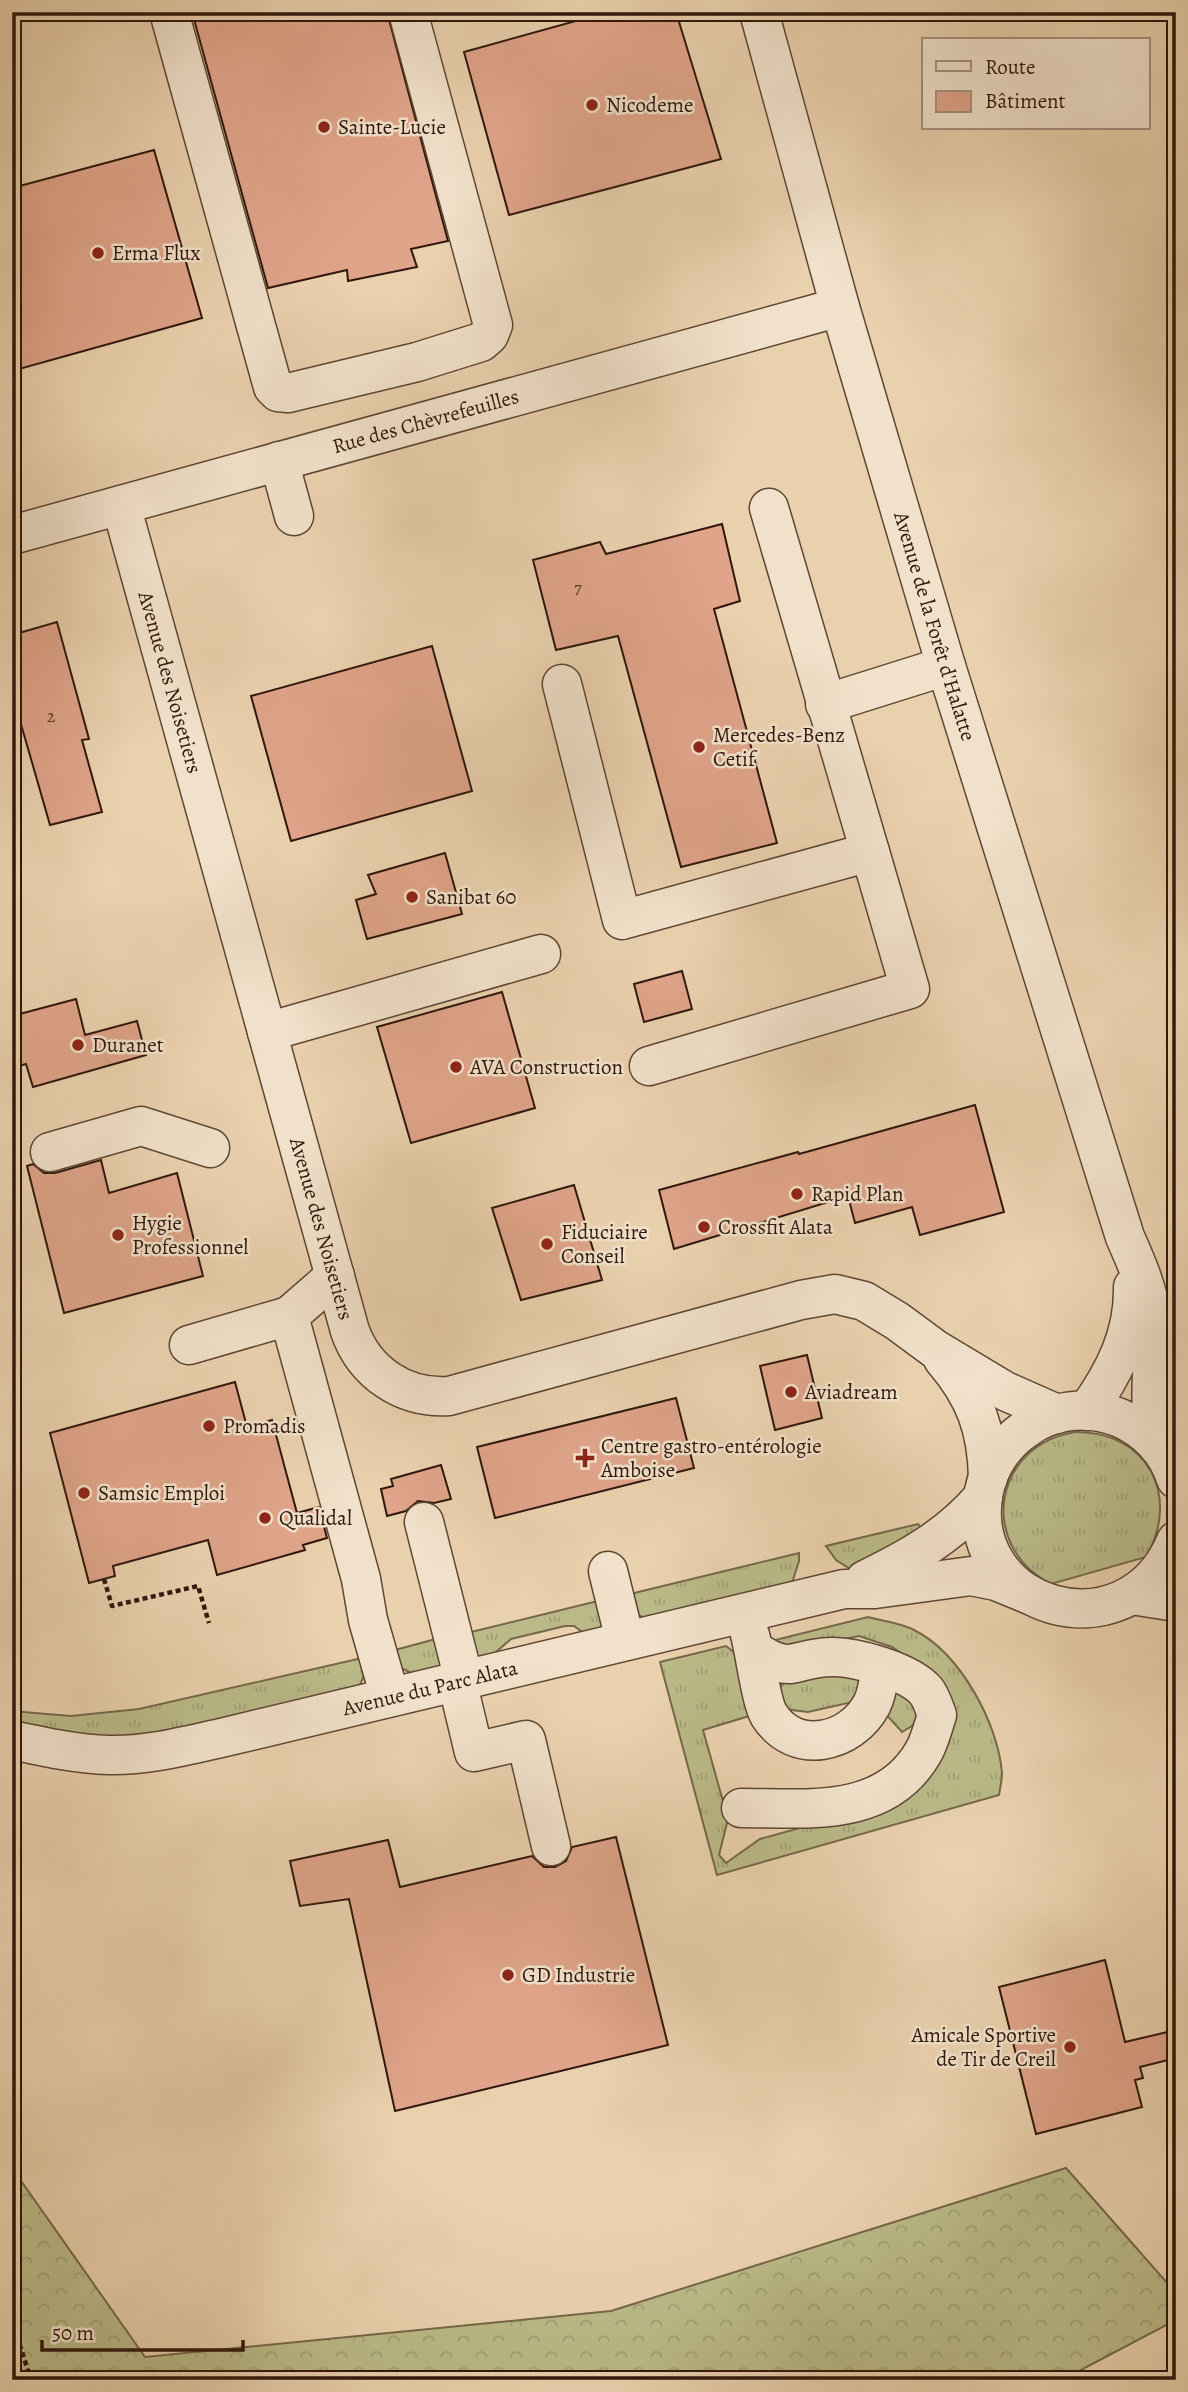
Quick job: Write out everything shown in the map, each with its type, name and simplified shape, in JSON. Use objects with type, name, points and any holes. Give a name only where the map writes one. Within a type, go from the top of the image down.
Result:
[{"type":"street","points":[[169,12],[273,387],[278,392],[288,393],[416,362],[481,342],[489,335],[494,325],[408,12]]},
{"type":"street","name":"Avenue de la Forêt d'Halatte","points":[[759,12],[840,307],[946,666],[1125,1237],[1140,1269],[1151,1307],[1153,1341],[1150,1400],[1158,1446]]},
{"type":"street","name":"Rue des Chèvrefeuilles","points":[[12,535],[840,307]]},
{"type":"street","points":[[416,362],[431,419]]},
{"type":"street","points":[[279,461],[294,516]]},
{"type":"street","name":"Avenue des Noisetiers","points":[[121,505],[236,975],[267,1031],[356,1346],[364,1359],[386,1380],[433,1397],[467,1392],[764,1310],[835,1294],[850,1296],[871,1305],[935,1349],[1020,1399],[1072,1412],[1110,1414],[1131,1424],[1158,1446]]},
{"type":"street","points":[[649,1066],[910,989],[769,508]]},
{"type":"street","points":[[825,704],[946,666]]},
{"type":"street","points":[[562,684],[622,920],[870,852]]},
{"type":"street","points":[[267,1031],[541,954]]},
{"type":"street","points":[[50,1152],[141,1126],[210,1148]]},
{"type":"street","name":"Avenue de la Forêt d'Halatte","points":[[1072,1412],[1115,1367],[1128,1331],[1132,1283],[1125,1237]]},
{"type":"street","points":[[189,1345],[289,1316],[335,1276]]},
{"type":"street","points":[[289,1316],[361,1579],[368,1620],[390,1697]]},
{"type":"street","name":"Avenue des Noisetiers","points":[[935,1349],[959,1380],[978,1413],[986,1442],[985,1532],[992,1553],[1004,1573],[1030,1595]]},
{"type":"street","name":"Avenue du Parc Alata","points":[[844,1590],[887,1570],[937,1541],[962,1520],[985,1488],[1003,1449],[1018,1433],[1036,1421],[1072,1412]]},
{"type":"street","points":[[1158,1446],[1176,1479]]},
{"type":"street","points":[[424,1522],[474,1752],[526,1740],[551,1846]]},
{"type":"street","points":[[1132,1595],[1158,1573],[1176,1541]]},
{"type":"street","points":[[608,1570],[625,1640]]},
{"type":"street","name":"Avenue du Parc Alata","points":[[12,1740],[85,1753],[109,1755],[152,1752],[844,1590],[875,1589],[971,1576],[996,1581],[1052,1605],[1075,1609],[1111,1605],[1132,1595]]},
{"type":"street","points":[[1132,1595],[1176,1602]]},
{"type":"street","points":[[744,1613],[768,1713],[779,1727],[794,1737],[808,1741],[825,1741],[845,1732],[860,1720],[872,1704],[881,1668]]},
{"type":"street","points":[[741,1808],[828,1809],[866,1800],[900,1783],[924,1751],[937,1715],[928,1692],[914,1679],[850,1657],[828,1657],[779,1665],[754,1650]]},
{"type":"path","points":[[104,1579],[111,1606],[198,1587],[209,1623]]},
{"type":"path","points":[[12,2320],[31,2380]]},
{"type":"green space","points":[[1075,1432],[1100,1435],[1122,1443],[1139,1455],[1151,1471],[1158,1490],[1160,1512],[1156,1534],[1146,1557],[1051,1584],[1027,1567],[1012,1546],[1004,1523],[1004,1499],[1012,1476],[1026,1456],[1047,1441]]},
{"type":"green space","points":[[918,1524],[927,1535],[852,1570],[836,1560],[826,1546]]},
{"type":"green space","points":[[799,1553],[791,1586],[648,1620],[633,1612],[626,1595]]},
{"type":"green space","points":[[602,1600],[605,1621],[598,1632],[588,1636],[574,1626],[565,1626],[511,1639],[488,1659],[472,1655],[463,1634]]},
{"type":"green space","points":[[868,1617],[914,1630],[947,1655],[961,1672],[974,1691],[993,1733],[1002,1773],[999,1795],[717,1875],[660,1662],[726,1646],[740,1657],[759,1713],[703,1730],[728,1819],[719,1855],[726,1863],[760,1839],[832,1819],[915,1783],[922,1668],[892,1647],[859,1636],[785,1651],[775,1640]]},
{"type":"green space","points":[[443,1637],[444,1665],[415,1675],[401,1668],[395,1650]]},
{"type":"green space","points":[[362,1658],[363,1679],[355,1690],[135,1737],[81,1737],[12,1723],[12,1711],[71,1716],[139,1709]]},
{"type":"green space","points":[[863,1672],[857,1701],[808,1712],[776,1708],[778,1691],[789,1679]]},
{"type":"green space","points":[[904,1685],[920,1717],[902,1732],[883,1711],[884,1698]]},
{"type":"green space","points":[[12,2168],[145,2357],[611,2311],[1066,2168],[1176,2293],[1176,2320],[1062,2380],[12,2380]]},
{"type":"building","name":"Sainte-Lucie","points":[[192,12],[387,12],[448,241],[411,249],[417,267],[348,281],[347,270],[268,288]]},
{"type":"building","name":"Nicodeme","points":[[608,12],[676,12],[721,159],[509,215],[464,52]]},
{"type":"building","name":"Erma Flux","points":[[154,150],[202,318],[12,371],[12,188]]},
{"type":"building","name":"Mercedes-Benz Cetif","points":[[722,524],[740,601],[714,609],[777,843],[681,867],[618,636],[556,650],[533,560],[600,542],[606,554]]},
{"type":"building","points":[[57,622],[89,739],[82,740],[102,812],[50,825],[12,693],[12,635]]},
{"type":"building","points":[[432,646],[472,791],[291,841],[251,696]]},
{"type":"building","name":"Sanibat 60","points":[[445,853],[462,914],[367,939],[356,900],[376,894],[368,875]]},
{"type":"building","points":[[682,971],[692,1009],[644,1022],[634,984]]},
{"type":"building","name":"AVA Construction","points":[[502,992],[535,1108],[411,1143],[377,1027]]},
{"type":"building","name":"Duranet","points":[[76,999],[85,1035],[137,1021],[146,1055],[33,1087],[26,1064],[12,1068],[12,1016]]},
{"type":"building","points":[[975,1105],[1004,1212],[920,1235],[912,1207],[855,1223],[848,1196],[674,1249],[659,1190]]},
{"type":"building","name":"Hygie Professionnel","points":[[101,1160],[109,1193],[177,1173],[203,1276],[64,1313],[27,1166],[33,1164],[44,1173],[55,1173]]},
{"type":"building","name":"Fiduciaire Conseil","points":[[574,1185],[602,1280],[521,1300],[492,1208]]},
{"type":"building","name":"Aviadream","points":[[807,1355],[822,1418],[775,1430],[760,1366]]},
{"type":"building","points":[[235,1382],[247,1427],[272,1420],[297,1513],[319,1507],[327,1538],[303,1545],[305,1550],[217,1575],[208,1540],[113,1566],[115,1576],[89,1583],[50,1433]]},
{"type":"building","name":"Centre gastro-entérologie Amboise","points":[[676,1398],[694,1468],[495,1518],[477,1447]]},
{"type":"building","points":[[441,1465],[451,1499],[434,1503],[418,1501],[406,1511],[387,1516],[381,1489],[393,1486],[391,1479]]},
{"type":"building","name":"GD Industrie","points":[[616,1837],[668,2045],[395,2111],[349,1899],[300,1906],[290,1861],[388,1840],[400,1887],[532,1856],[544,1867],[555,1867],[566,1861],[572,1847]]},
{"type":"building","name":"Amicale Sportive de Tir de Creil","points":[[1105,1960],[1125,2042],[1176,2030],[1176,2058],[1140,2067],[1143,2078],[1135,2080],[1142,2107],[1036,2134],[999,1987]]},
{"type":"place","name":"Nicodeme","points":[[592,105]]},
{"type":"place","name":"Sainte-Lucie","points":[[324,127]]},
{"type":"place","name":"Erma Flux","points":[[98,253]]},
{"type":"place","name":"Mercedes-Benz Cetif","points":[[699,747]]},
{"type":"place","name":"Sanibat 60","points":[[412,897]]},
{"type":"place","name":"Duranet","points":[[78,1045]]},
{"type":"place","name":"AVA Construction","points":[[456,1067]]},
{"type":"place","name":"Rapid Plan","points":[[797,1194]]},
{"type":"place","name":"Crossfit Alata","points":[[704,1227]]},
{"type":"place","name":"Hygie Professionnel","points":[[118,1235]]},
{"type":"place","name":"Fiduciaire Conseil","points":[[547,1244]]},
{"type":"place","name":"Aviadream","points":[[791,1392]]},
{"type":"place","name":"Promadis","points":[[209,1426]]},
{"type":"place","name":"Centre gastro-entérologie Amboise","points":[[585,1458]]},
{"type":"place","name":"Samsic Emploi","points":[[84,1493]]},
{"type":"place","name":"Qualidal","points":[[265,1518]]},
{"type":"place","name":"GD Industrie","points":[[508,1975]]},
{"type":"place","name":"Amicale Sportive de Tir de Creil","points":[[1070,2047]]}]
